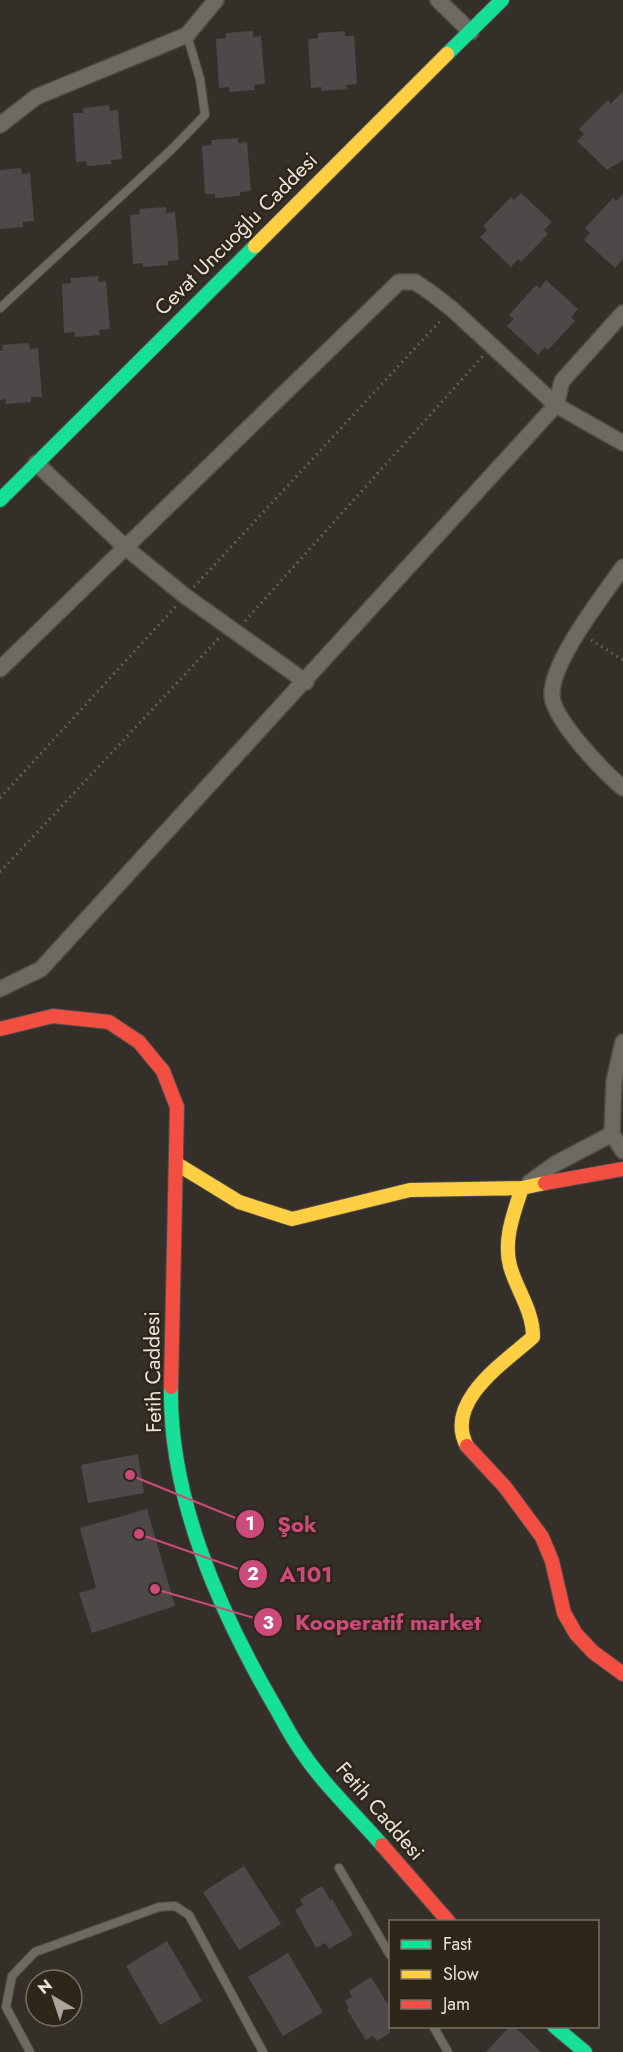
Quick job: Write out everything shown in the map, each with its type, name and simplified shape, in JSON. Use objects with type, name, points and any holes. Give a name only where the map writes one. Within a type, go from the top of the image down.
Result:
[{"type":"street","points":[[0,125],[36,97],[187,35],[216,0]]},
{"type":"street","points":[[438,0],[471,32]]},
{"type":"street","name":"Cevat Uncuoğlu Caddesi","points":[[0,500],[502,0]]},
{"type":"street","points":[[0,669],[399,282],[415,282],[452,309],[556,405],[623,443]]},
{"type":"street","points":[[0,989],[41,969],[306,682],[556,405],[562,381],[623,313]]},
{"type":"street","points":[[36,463],[125,548],[185,596],[306,682]]},
{"type":"street","points":[[623,567],[579,633],[554,679],[551,695],[554,707],[584,747],[623,788]]},
{"type":"street","name":"Fetih Caddesi","points":[[0,1029],[53,1016],[109,1023],[139,1042],[163,1071],[177,1107],[171,1412],[180,1478],[207,1565],[243,1651],[302,1753],[447,1920]]},
{"type":"street","points":[[623,1042],[614,1081],[612,1134],[623,1151]]},
{"type":"street","points":[[612,1134],[555,1164],[522,1188],[508,1230],[508,1259],[527,1300],[534,1326],[533,1337],[478,1388],[461,1421],[463,1438],[469,1454],[502,1484],[530,1519],[550,1554],[560,1603],[587,1650],[623,1674]]},
{"type":"street","points":[[177,1164],[238,1202],[292,1219],[410,1190],[522,1188],[623,1169]]},
{"type":"street","points":[[556,2028],[585,2052]]},
{"type":"lane","points":[[0,309],[171,150],[205,115],[200,79],[187,35]]},
{"type":"lane","points":[[339,1868],[389,1953]]},
{"type":"lane","points":[[30,2052],[6,2007],[12,1976],[35,1952],[159,1907],[175,1906],[189,1915],[263,2052]]},
{"type":"lane","points":[[434,2028],[448,2052]]},
{"type":"path","points":[[0,798],[452,309]]},
{"type":"path","points":[[0,872],[232,629],[493,346]]},
{"type":"path","points":[[579,633],[623,660]]},
{"type":"building","points":[[253,31],[253,37],[261,36],[265,84],[254,85],[255,90],[230,92],[229,87],[219,88],[216,39],[226,38],[226,33]]},
{"type":"building","points":[[345,31],[345,36],[354,36],[357,84],[346,85],[347,89],[322,91],[321,87],[311,88],[308,39],[318,38],[318,33]]},
{"type":"building","points":[[623,91],[623,160],[607,170],[577,141],[584,134],[579,129],[608,100],[611,104]]},
{"type":"building","points":[[109,105],[110,111],[118,110],[122,159],[111,160],[112,164],[87,166],[86,161],[76,162],[73,113],[83,113],[83,108]]},
{"type":"building","points":[[238,138],[238,143],[247,142],[251,191],[240,192],[240,196],[215,198],[215,194],[205,194],[202,146],[212,145],[211,140]]},
{"type":"building","points":[[21,168],[22,174],[30,173],[34,221],[23,222],[23,227],[0,229],[0,170]]},
{"type":"building","points":[[521,193],[552,222],[544,230],[548,234],[521,262],[518,259],[511,267],[480,237],[487,230],[483,226],[511,197],[514,200]]},
{"type":"building","points":[[623,194],[623,259],[615,268],[584,240],[590,233],[585,228],[613,198],[616,201]]},
{"type":"building","points":[[166,207],[166,213],[175,212],[179,260],[168,261],[168,265],[143,267],[143,263],[133,264],[130,215],[140,214],[139,209]]},
{"type":"building","points":[[98,276],[98,282],[106,281],[110,329],[99,330],[100,335],[75,337],[74,332],[64,333],[62,284],[71,283],[71,278]]},
{"type":"building","points":[[546,280],[578,309],[571,317],[575,321],[548,350],[545,347],[538,355],[507,326],[514,319],[509,315],[536,285],[540,288]]},
{"type":"building","points":[[29,343],[30,349],[38,348],[42,397],[31,397],[31,402],[6,404],[6,399],[0,400],[2,345]]},
{"type":"building","points":[[138,1454],[144,1493],[88,1503],[81,1465]]},
{"type":"building","points":[[147,1509],[175,1606],[92,1633],[79,1593],[96,1588],[80,1528]]},
{"type":"building","points":[[244,1866],[281,1924],[239,1950],[203,1892]]},
{"type":"building","points":[[322,1886],[353,1935],[329,1949],[325,1943],[316,1948],[295,1910],[303,1905],[300,1899]]},
{"type":"building","points":[[167,1941],[202,2001],[160,2025],[126,1966]]},
{"type":"building","points":[[288,1953],[323,2012],[283,2036],[248,1977]]},
{"type":"building","points":[[371,1977],[389,2006],[390,2033],[377,2041],[373,2036],[366,2040],[347,2010],[349,2008],[345,2001],[352,1997],[349,1991]]},
{"type":"building","points":[[508,2028],[516,2028],[541,2052],[486,2052]]},
{"type":"traffic: fast","points":[[447,54],[502,0]]},
{"type":"traffic: fast","points":[[0,500],[255,246]]},
{"type":"traffic: fast","points":[[171,1387],[173,1429],[188,1511],[201,1552],[234,1631],[298,1746],[330,1788],[382,1845]]},
{"type":"traffic: fast","points":[[556,2028],[585,2052]]},
{"type":"traffic: slow","points":[[255,246],[447,54]]},
{"type":"traffic: slow","points":[[177,1164],[239,1202],[292,1219],[410,1190],[522,1188],[545,1183]]},
{"type":"traffic: slow","points":[[467,1446],[462,1430],[463,1414],[470,1399],[493,1371],[533,1337],[530,1318],[508,1256],[510,1226],[522,1188]]},
{"type":"traffic: jam","points":[[0,1029],[53,1016],[109,1022],[139,1042],[163,1071],[177,1107],[171,1387]]},
{"type":"traffic: jam","points":[[545,1183],[623,1169]]},
{"type":"traffic: jam","points":[[467,1446],[505,1487],[542,1537],[552,1561],[564,1613],[576,1634],[593,1652],[623,1674]]},
{"type":"traffic: jam","points":[[382,1845],[447,1920]]},
{"type":"place","name":"Şok","points":[[130,1475]]},
{"type":"place","name":"A101","points":[[139,1534]]},
{"type":"place","name":"Kooperatif market","points":[[155,1589]]}]
